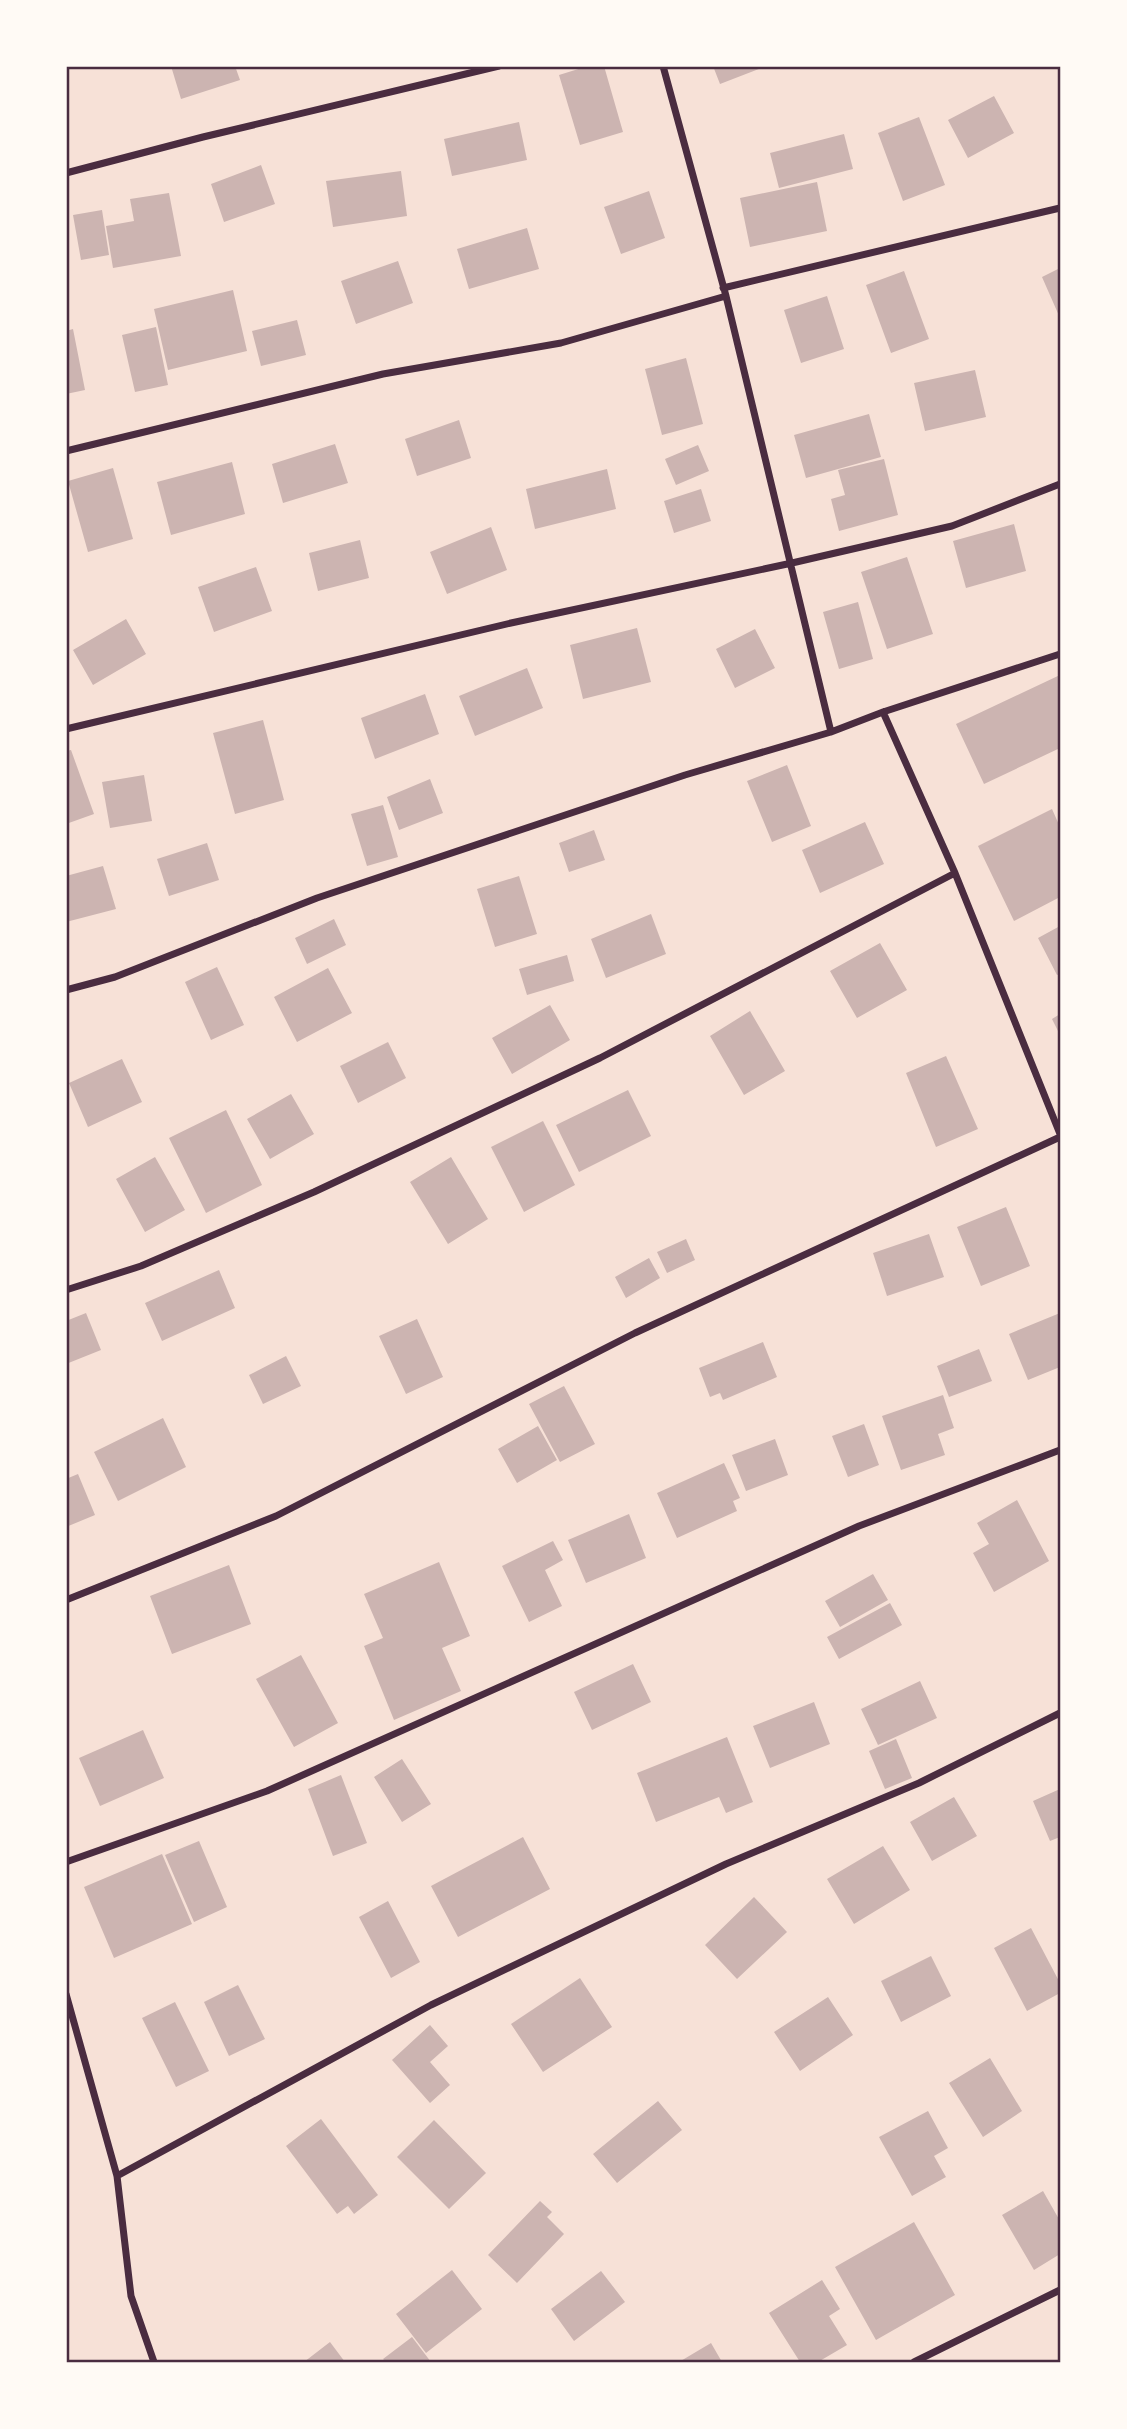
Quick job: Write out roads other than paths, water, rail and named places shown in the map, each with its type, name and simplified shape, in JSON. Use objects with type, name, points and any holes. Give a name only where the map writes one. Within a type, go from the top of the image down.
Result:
[{"type":"street","points":[[66,173],[499,66]]},
{"type":"street","points":[[663,66],[725,292],[831,732]]},
{"type":"street","points":[[66,451],[383,374],[561,343],[725,292],[1060,208]]},
{"type":"street","points":[[66,729],[511,624],[952,526],[1060,484]]},
{"type":"street","points":[[66,990],[115,977],[317,898],[685,775],[831,732],[883,712],[1060,654]]},
{"type":"street","points":[[66,1600],[276,1516],[635,1333],[1060,1136],[955,873],[883,712]]},
{"type":"street","points":[[66,1290],[141,1266],[314,1192],[588,1064],[955,873]]},
{"type":"street","points":[[66,1862],[267,1791],[859,1526],[1060,1450]]},
{"type":"street","points":[[117,2176],[431,2005],[726,1864],[919,1783],[1060,1713]]},
{"type":"street","points":[[66,1994],[117,2176],[131,2296],[154,2362]]},
{"type":"street","points":[[915,2362],[1060,2290]]}]
